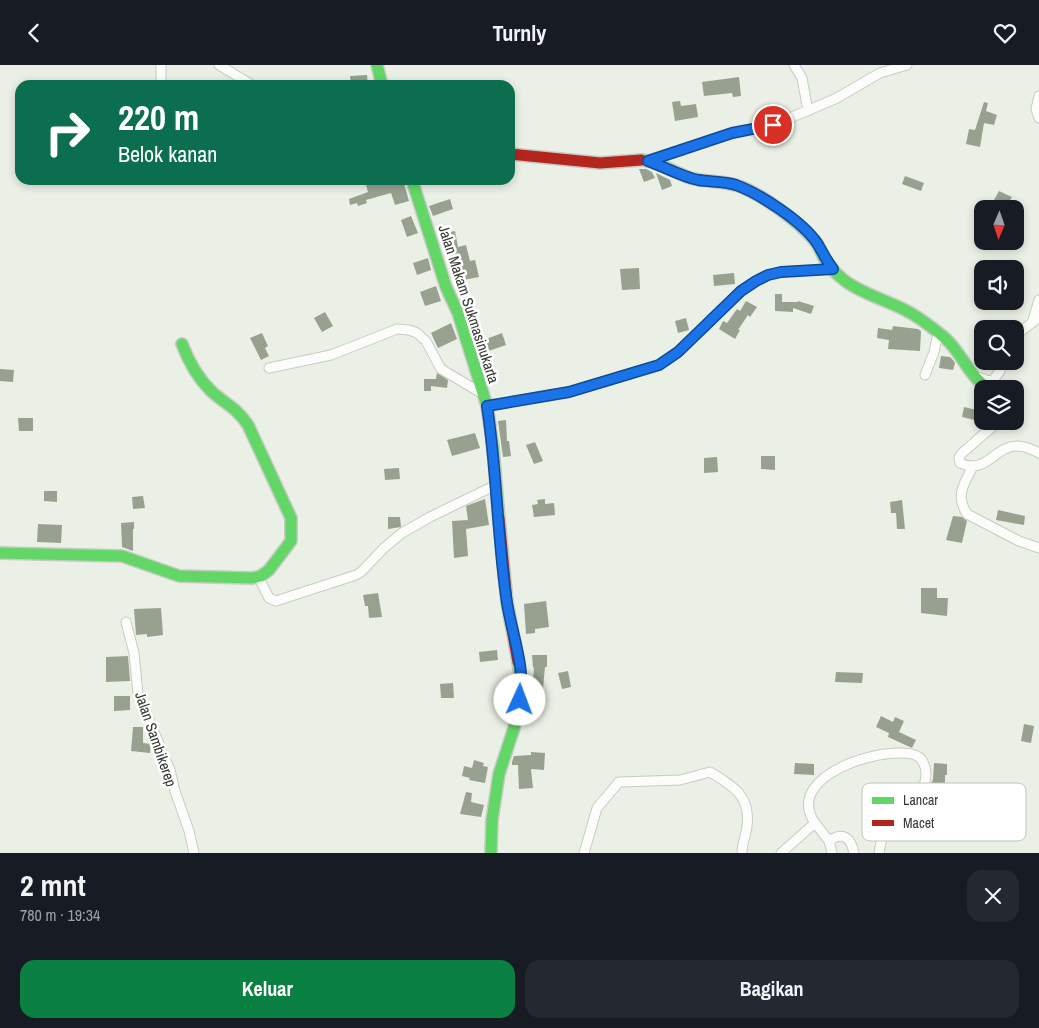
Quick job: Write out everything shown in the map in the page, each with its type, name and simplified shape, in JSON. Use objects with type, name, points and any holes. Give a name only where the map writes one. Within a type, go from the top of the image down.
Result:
[{"type":"street","points":[[161,65],[161,79]]},
{"type":"street","points":[[219,65],[244,80]]},
{"type":"street","points":[[377,65],[381,80]]},
{"type":"street","points":[[794,65],[802,78],[808,111]]},
{"type":"street","points":[[515,154],[600,163],[648,161],[732,133],[773,125],[835,99],[880,73],[907,65]]},
{"type":"street","points":[[1039,96],[1036,109],[1039,118]]},
{"type":"street","points":[[648,161],[698,180],[736,185],[764,198],[800,226],[816,242],[824,258],[846,282],[907,311],[947,340],[960,355],[976,380]]},
{"type":"street","name":"Jalan Makam Sukmasinukarta","points":[[414,185],[446,287],[458,313],[487,406],[493,447],[507,602],[522,686],[514,729],[499,774],[492,820],[490,853]]},
{"type":"street","points":[[487,406],[569,392],[659,365],[678,352],[741,291],[756,281],[768,275],[781,272],[833,269]]},
{"type":"street","points":[[1024,329],[1036,320],[1039,300]]},
{"type":"street","points":[[268,368],[331,355],[397,329],[403,329],[418,333],[426,341],[441,369],[483,393]]},
{"type":"street","points":[[925,375],[934,352],[938,333]]},
{"type":"street","points":[[0,553],[122,556],[179,576],[226,578],[258,576],[268,570],[291,541],[290,519],[282,497],[248,425],[240,413],[210,391],[188,360],[182,344]]},
{"type":"street","points":[[972,375],[989,381],[993,380],[1000,370]]},
{"type":"street","points":[[989,430],[961,454],[959,458],[960,463],[972,466],[986,463],[1004,449],[1014,446],[1026,447],[1039,453]]},
{"type":"street","points":[[972,466],[960,492],[962,506],[967,514],[1018,541],[1039,548]]},
{"type":"street","points":[[258,576],[269,598],[276,601],[284,600],[356,575],[402,533],[430,517],[496,485]]},
{"type":"street","name":"Jalan Sambikerep","points":[[126,622],[134,653],[138,694],[170,770],[194,853]]},
{"type":"street","points":[[832,853],[829,841],[815,823],[808,809],[809,797],[824,778],[841,767],[882,753],[899,753],[917,756],[921,759],[926,771],[924,783]]},
{"type":"street","points":[[584,853],[598,808],[618,782],[680,780],[710,772],[730,784],[745,801],[748,812],[742,853]]},
{"type":"street","points":[[781,853],[815,823]]},
{"type":"street","points":[[829,841],[835,836],[848,839],[852,842],[854,853]]},
{"type":"street","points":[[879,853],[882,841]]},
{"type":"building","points":[[367,75],[368,80],[350,80],[350,76]]},
{"type":"building","points":[[739,77],[741,96],[733,97],[732,93],[704,96],[702,82]]},
{"type":"building","points":[[680,101],[681,106],[696,104],[698,117],[675,121],[672,102]]},
{"type":"building","points":[[984,102],[988,103],[986,111],[997,115],[994,125],[984,123],[980,147],[966,144],[969,129],[975,130]]},
{"type":"building","points":[[639,169],[646,169],[652,172],[655,178],[644,182]]},
{"type":"building","points":[[656,173],[670,180],[672,186],[662,190]]},
{"type":"building","points":[[905,176],[924,183],[921,191],[902,184]]},
{"type":"building","points":[[366,185],[404,185],[409,201],[395,205],[391,193],[366,200],[367,203],[358,206],[357,203],[350,205],[349,199],[368,192]]},
{"type":"building","points":[[999,191],[1012,197],[1010,200],[994,200]]},
{"type":"building","points":[[450,199],[453,209],[433,216],[429,206]]},
{"type":"building","points":[[411,216],[418,233],[407,237],[401,220]]},
{"type":"building","points":[[455,231],[458,247],[466,245],[470,261],[475,260],[479,277],[458,281],[453,259],[450,260],[445,233]]},
{"type":"building","points":[[428,258],[431,270],[417,275],[413,263]]},
{"type":"building","points":[[639,268],[640,289],[622,290],[620,269]]},
{"type":"building","points":[[734,273],[735,284],[714,286],[713,275]]},
{"type":"building","points":[[436,286],[441,301],[425,306],[420,292]]},
{"type":"building","points":[[775,294],[782,294],[782,302],[798,301],[814,306],[811,314],[793,308],[793,312],[775,311]]},
{"type":"building","points":[[746,301],[757,307],[750,317],[748,315],[738,330],[740,330],[735,339],[719,329],[723,321],[727,323],[737,309],[740,311]]},
{"type":"building","points":[[325,312],[333,326],[322,332],[314,318]]},
{"type":"building","points":[[686,318],[689,330],[678,333],[675,321]]},
{"type":"building","points":[[451,323],[457,339],[438,348],[431,333]]},
{"type":"building","points":[[893,326],[921,331],[920,351],[888,349],[889,340],[877,338],[878,328],[892,330]]},
{"type":"building","points":[[262,333],[268,346],[265,348],[269,356],[261,360],[250,338]]},
{"type":"building","points":[[502,333],[506,345],[480,354],[476,343]]},
{"type":"building","points":[[941,356],[950,357],[953,360],[955,363],[953,370],[939,368]]},
{"type":"building","points":[[0,369],[14,370],[13,382],[0,381]]},
{"type":"building","points":[[437,373],[448,380],[447,388],[431,386],[431,391],[424,391],[424,379],[436,379]]},
{"type":"building","points":[[964,407],[974,409],[974,420],[962,417]]},
{"type":"building","points":[[18,418],[33,418],[33,431],[19,431]]},
{"type":"building","points":[[506,420],[507,441],[509,441],[511,456],[503,457],[498,421]]},
{"type":"building","points":[[475,433],[480,448],[452,456],[447,440]]},
{"type":"building","points":[[535,442],[543,461],[534,464],[526,445]]},
{"type":"building","points":[[761,456],[775,456],[775,470],[761,469]]},
{"type":"building","points":[[717,457],[718,472],[704,473],[704,458]]},
{"type":"building","points":[[399,468],[400,479],[385,480],[384,469]]},
{"type":"building","points":[[44,491],[57,491],[57,502],[44,501]]},
{"type":"building","points":[[143,496],[145,508],[133,509],[132,497]]},
{"type":"building","points":[[485,499],[489,525],[466,529],[468,556],[454,558],[452,521],[468,520],[466,506]]},
{"type":"building","points":[[545,499],[545,504],[554,503],[555,515],[534,517],[532,505],[538,504],[537,500]]},
{"type":"building","points":[[902,500],[905,529],[897,529],[896,513],[891,513],[890,502]]},
{"type":"building","points":[[998,510],[1025,516],[1024,525],[996,520]]},
{"type":"building","points":[[953,516],[962,517],[967,521],[962,543],[946,540]]},
{"type":"building","points":[[388,517],[400,517],[401,527],[388,529]]},
{"type":"building","points":[[134,522],[133,551],[122,547],[121,523]]},
{"type":"building","points":[[38,524],[62,525],[61,543],[37,542]]},
{"type":"building","points":[[921,588],[937,588],[937,598],[948,598],[947,616],[921,613]]},
{"type":"building","points":[[378,593],[382,617],[369,618],[368,606],[365,606],[363,595]]},
{"type":"building","points":[[546,601],[549,627],[535,629],[535,633],[526,634],[524,604]]},
{"type":"building","points":[[161,608],[163,635],[147,637],[147,634],[136,635],[134,609]]},
{"type":"building","points":[[497,650],[498,660],[480,662],[479,652]]},
{"type":"building","points":[[532,655],[547,655],[542,699],[532,698],[534,667]]},
{"type":"building","points":[[128,656],[130,681],[106,682],[106,657]]},
{"type":"building","points":[[568,671],[571,687],[562,689],[558,673]]},
{"type":"building","points":[[836,672],[863,673],[862,683],[835,682]]},
{"type":"building","points":[[453,683],[454,698],[441,698],[440,684]]},
{"type":"building","points":[[114,696],[130,696],[130,710],[114,711]]},
{"type":"building","points":[[881,716],[893,722],[895,717],[904,721],[899,732],[916,740],[912,748],[888,737],[889,733],[876,727]]},
{"type":"building","points":[[1024,724],[1034,726],[1031,743],[1021,741]]},
{"type":"building","points":[[133,727],[143,727],[143,743],[151,744],[150,753],[131,751]]},
{"type":"building","points":[[531,752],[545,753],[544,770],[531,769],[533,788],[519,789],[518,765],[512,765],[512,762],[514,756],[531,755]]},
{"type":"building","points":[[474,760],[484,763],[483,766],[488,767],[485,783],[469,780],[470,778],[462,776],[464,766],[472,768]]},
{"type":"building","points":[[795,763],[814,764],[814,775],[794,774]]},
{"type":"building","points":[[934,763],[947,764],[945,783],[932,783]]},
{"type":"building","points":[[466,792],[472,793],[471,802],[484,805],[481,817],[460,814]]},
{"type":"traffic: fast","points":[[377,65],[381,80]]},
{"type":"traffic: fast","points":[[641,160],[659,164],[690,178],[745,188],[767,200],[808,233],[835,273],[850,285],[898,306],[921,319],[951,344],[978,380]]},
{"type":"traffic: fast","points":[[414,185],[446,287],[458,313],[487,406],[493,447],[499,518]]},
{"type":"traffic: fast","points":[[0,553],[122,556],[179,576],[252,578],[261,576],[269,570],[291,541],[291,518],[248,425],[235,410],[206,386],[194,369],[182,344]]},
{"type":"traffic: fast","points":[[491,853],[492,820],[499,774],[514,728],[522,686],[518,662]]},
{"type":"traffic: jam","points":[[515,154],[600,163],[641,160]]},
{"type":"traffic: jam","points":[[499,518],[507,602],[518,662]]},
{"type":"route","points":[[520,700],[522,686],[507,602],[493,447],[487,406],[569,392],[659,365],[678,352],[741,291],[756,281],[768,275],[781,272],[833,269],[824,258],[816,242],[800,226],[764,198],[736,185],[698,180],[648,161],[676,150],[732,133],[773,125]]}]
